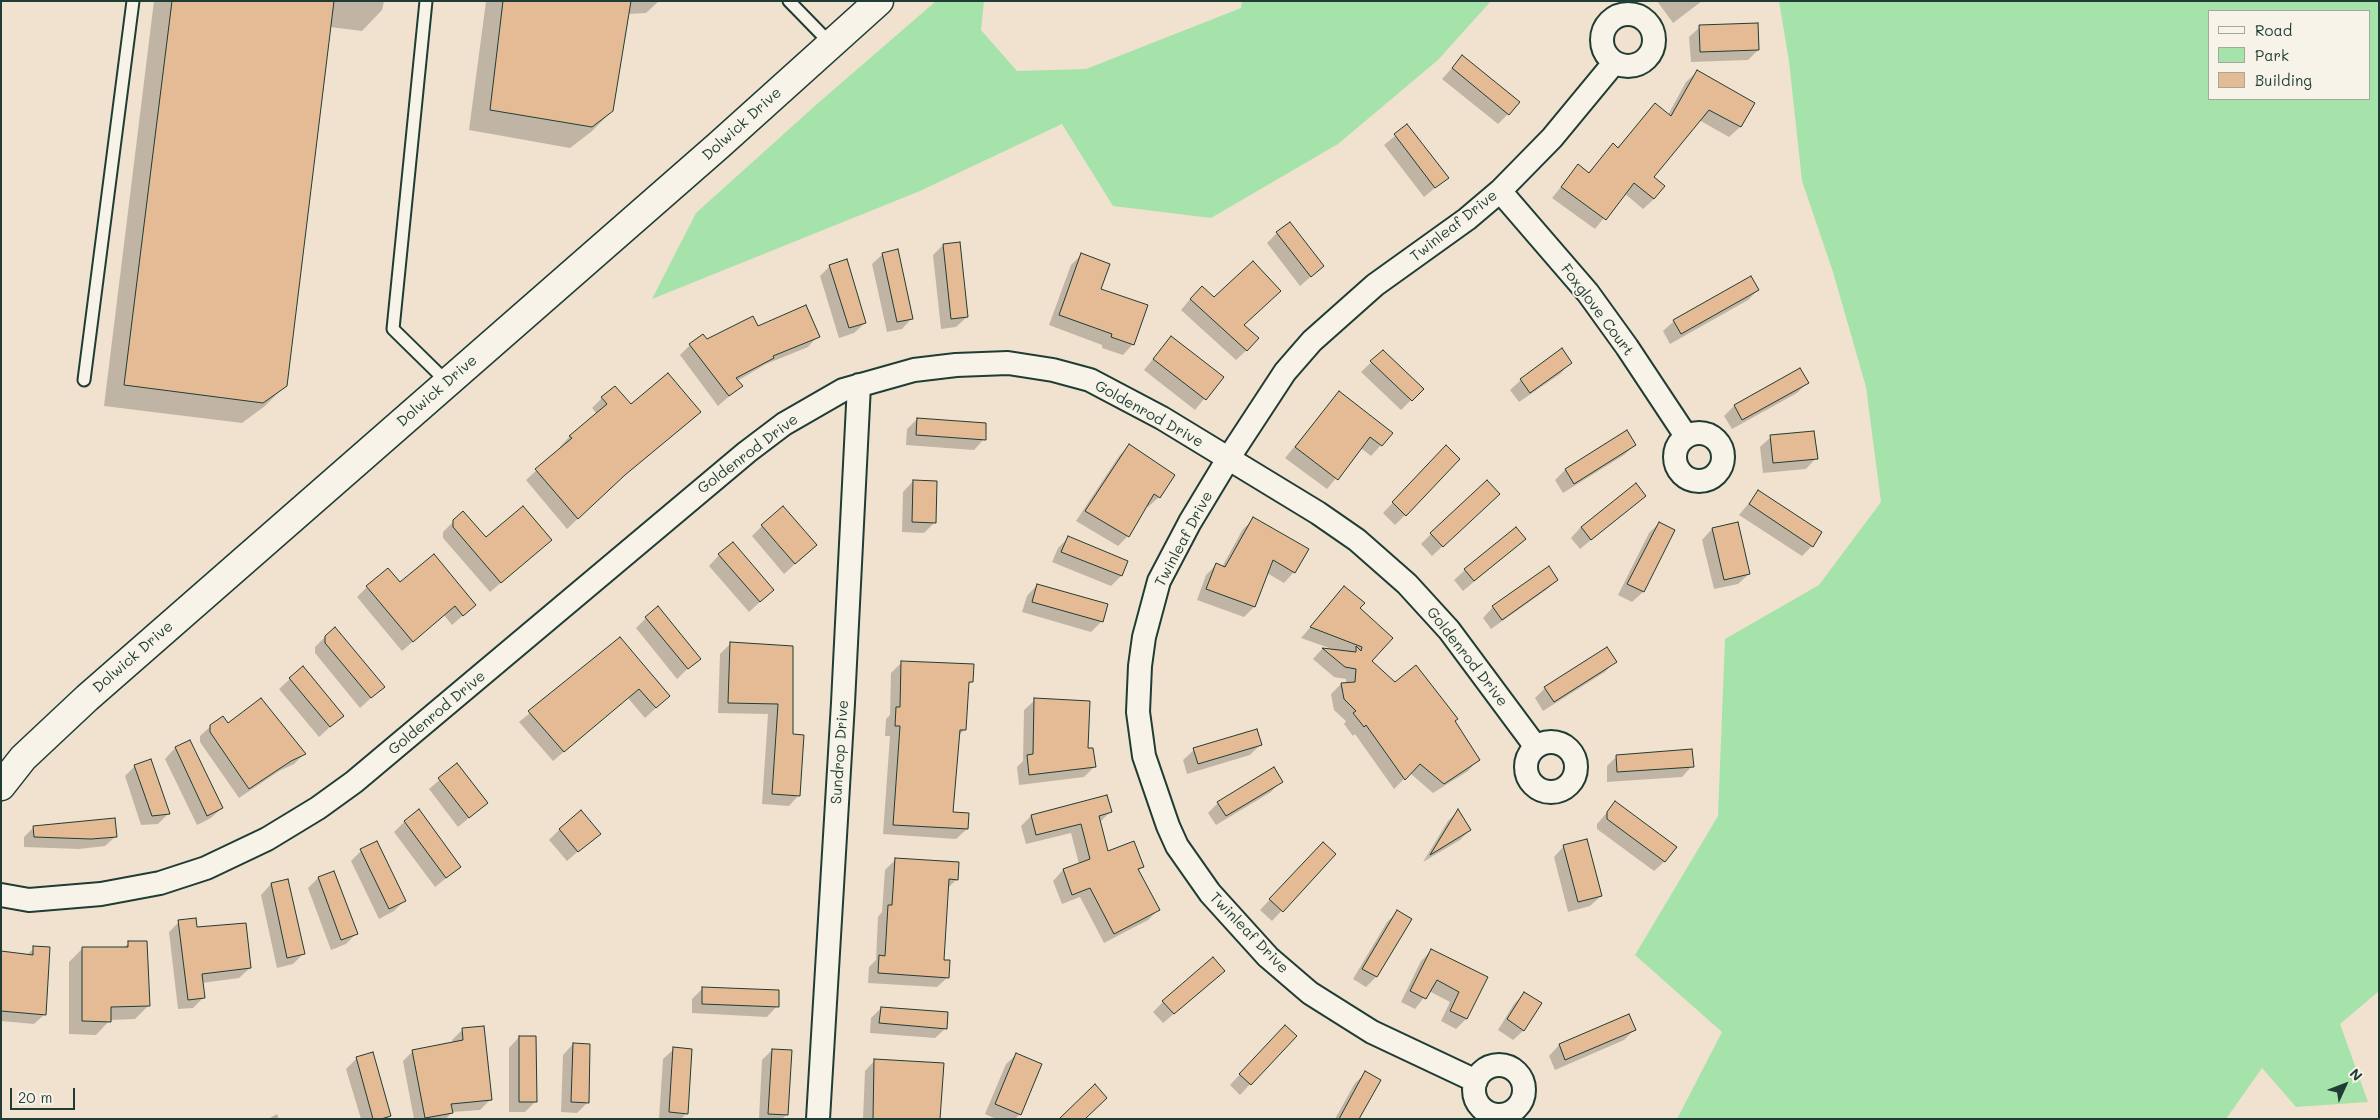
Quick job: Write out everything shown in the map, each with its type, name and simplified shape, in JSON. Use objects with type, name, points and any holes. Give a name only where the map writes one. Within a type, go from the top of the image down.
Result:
[{"type":"main road","name":"Dolwick Drive","points":[[1,786],[23,758],[87,698],[879,1]]},
{"type":"street","name":"Twinleaf Drive","points":[[1476,1081],[1372,1032],[1310,993],[1268,957],[1210,893],[1178,846],[1168,826],[1144,756],[1138,712],[1140,666],[1144,637],[1159,581],[1190,522],[1228,459],[1285,372],[1312,341],[1375,285],[1467,219],[1500,191],[1552,138],[1614,63]]},
{"type":"street","name":"Foxglove Court","points":[[1500,191],[1588,293],[1627,347],[1686,436]]},
{"type":"street","name":"Goldenrod Drive","points":[[1,895],[29,900],[101,894],[160,883],[206,868],[267,839],[318,808],[354,782],[746,452],[784,424],[843,390],[914,370],[956,365],[1008,363],[1053,370],[1090,380],[1162,418],[1357,540],[1407,584],[1449,630],[1536,747]]},
{"type":"street","name":"Sundrop Drive","points":[[818,1119],[843,703],[858,385]]},
{"type":"lane","points":[[84,380],[133,1]]},
{"type":"lane","points":[[426,1],[393,329],[447,382]]},
{"type":"lane","points":[[789,1],[831,44]]},
{"type":"green space","points":[[936,1],[984,1],[981,30],[1017,71],[1086,69],[1241,8],[1242,1],[1491,1],[1438,60],[1338,144],[1211,218],[1113,206],[1062,124],[920,191],[652,299],[696,213],[817,104]]},
{"type":"green space","points":[[1779,1],[2379,1],[2379,991],[2340,1024],[2368,1102],[2296,1107],[2262,1068],[2226,1119],[1677,1119],[1722,1032],[1635,955],[1718,816],[1725,639],[1819,585],[1881,502],[1866,387],[1833,272],[1802,181],[1789,61]]},
{"type":"building","points":[[172,1],[334,1],[287,386],[263,403],[124,385]]},
{"type":"building","points":[[503,1],[631,1],[613,111],[592,127],[490,110]]},
{"type":"building","points":[[1758,23],[1759,50],[1700,52],[1699,25]]},
{"type":"building","points":[[1462,55],[1520,102],[1509,115],[1452,68]]},
{"type":"building","points":[[1697,70],[1755,103],[1741,127],[1709,110],[1654,177],[1665,186],[1654,199],[1634,183],[1606,220],[1561,187],[1578,164],[1589,173],[1613,143],[1618,148],[1655,103],[1671,116]]},
{"type":"building","points":[[1407,124],[1449,178],[1435,188],[1394,134]]},
{"type":"building","points":[[1290,222],[1324,266],[1311,277],[1276,232]]},
{"type":"building","points":[[960,242],[968,317],[951,319],[943,244]]},
{"type":"building","points":[[898,249],[913,319],[897,322],[882,253]]},
{"type":"building","points":[[1081,253],[1110,264],[1101,289],[1148,305],[1134,345],[1111,337],[1112,334],[1059,315]]},
{"type":"building","points":[[847,259],[866,323],[849,328],[829,265]]},
{"type":"building","points":[[1253,261],[1281,291],[1244,325],[1259,338],[1247,351],[1190,299],[1202,286],[1214,297]]},
{"type":"building","points":[[1751,276],[1759,290],[1681,334],[1673,320]]},
{"type":"building","points":[[806,305],[820,337],[773,356],[774,358],[736,378],[743,386],[729,396],[689,344],[703,334],[707,339],[753,316],[758,326]]},
{"type":"building","points":[[1171,336],[1224,377],[1206,400],[1153,359]]},
{"type":"building","points":[[1562,348],[1572,363],[1530,393],[1520,379]]},
{"type":"building","points":[[1383,350],[1424,389],[1412,401],[1370,361]]},
{"type":"building","points":[[1800,368],[1809,383],[1742,420],[1734,405]]},
{"type":"building","points":[[668,373],[701,412],[625,475],[578,519],[535,469],[572,438],[569,436],[607,404],[601,397],[615,386],[631,404]]},
{"type":"building","points":[[1339,391],[1393,433],[1382,446],[1370,437],[1338,480],[1295,447]]},
{"type":"building","points":[[917,418],[986,423],[986,440],[916,435]]},
{"type":"building","points":[[1627,430],[1636,445],[1574,484],[1565,469]]},
{"type":"building","points":[[1814,431],[1818,459],[1773,463],[1770,435]]},
{"type":"building","points":[[1129,444],[1175,475],[1160,498],[1154,494],[1129,537],[1085,511]]},
{"type":"building","points":[[1446,445],[1460,459],[1406,516],[1392,502]]},
{"type":"building","points":[[913,480],[937,481],[936,523],[912,522]]},
{"type":"building","points":[[1487,480],[1500,494],[1443,547],[1430,533]]},
{"type":"building","points":[[1636,483],[1646,496],[1591,540],[1581,527]]},
{"type":"building","points":[[1758,490],[1822,532],[1813,547],[1749,504]]},
{"type":"building","points":[[523,506],[552,540],[501,583],[453,527],[453,520],[463,511],[486,537]]},
{"type":"building","points":[[783,506],[817,545],[795,564],[761,525]]},
{"type":"building","points":[[1253,517],[1309,549],[1295,573],[1273,560],[1255,607],[1206,589],[1216,563],[1225,567]]},
{"type":"building","points":[[1659,522],[1675,530],[1644,592],[1627,584]]},
{"type":"building","points":[[1738,522],[1750,574],[1724,580],[1712,528]]},
{"type":"building","points":[[1516,527],[1526,539],[1474,581],[1464,569]]},
{"type":"building","points":[[1068,536],[1128,561],[1122,576],[1061,552]]},
{"type":"building","points":[[733,542],[774,590],[760,602],[718,554]]},
{"type":"building","points":[[434,554],[476,605],[463,616],[455,606],[413,642],[366,586],[388,568],[400,582]]},
{"type":"building","points":[[1549,566],[1558,580],[1502,620],[1492,606]]},
{"type":"building","points":[[1037,584],[1108,604],[1103,622],[1032,602]]},
{"type":"building","points":[[1344,586],[1365,603],[1360,608],[1393,638],[1372,661],[1395,682],[1416,665],[1458,719],[1455,721],[1480,760],[1444,784],[1420,764],[1405,780],[1366,725],[1364,727],[1353,713],[1356,711],[1344,699],[1341,683],[1355,682],[1356,669],[1345,667],[1322,648],[1356,652],[1356,646],[1361,651],[1362,647],[1310,627]]},
{"type":"building","points":[[658,606],[701,659],[688,669],[645,617]]},
{"type":"building","points":[[335,627],[385,687],[371,698],[325,643],[325,636]]},
{"type":"building","points":[[620,637],[670,696],[656,708],[639,689],[564,752],[528,711]]},
{"type":"building","points":[[730,642],[793,646],[793,734],[804,735],[800,796],[772,794],[778,704],[728,703]]},
{"type":"building","points":[[1607,647],[1617,662],[1554,702],[1544,687]]},
{"type":"building","points":[[901,661],[974,664],[973,682],[969,682],[966,730],[960,730],[953,812],[969,813],[968,829],[893,825],[900,726],[895,726],[896,707],[900,707]]},
{"type":"building","points":[[303,666],[344,716],[330,727],[289,678]]},
{"type":"building","points":[[261,698],[306,754],[291,761],[249,789],[210,732],[210,725],[223,716],[228,723]]},
{"type":"building","points":[[1034,698],[1090,701],[1088,748],[1093,748],[1096,767],[1029,775],[1027,755],[1033,754]]},
{"type":"building","points":[[1257,729],[1262,745],[1198,764],[1193,748]]},
{"type":"building","points":[[190,740],[223,808],[207,816],[175,747]]},
{"type":"building","points":[[1692,749],[1694,767],[1617,772],[1616,755]]},
{"type":"building","points":[[151,759],[170,814],[152,816],[134,765]]},
{"type":"building","points":[[457,763],[488,803],[469,818],[438,778]]},
{"type":"building","points":[[1274,767],[1283,782],[1226,816],[1217,802]]},
{"type":"building","points":[[1107,795],[1112,812],[1099,816],[1108,851],[1134,841],[1144,867],[1138,869],[1160,910],[1114,934],[1090,888],[1072,895],[1063,869],[1090,859],[1081,824],[1036,835],[1031,815]]},
{"type":"building","points":[[1615,801],[1677,847],[1665,862],[1607,819],[1607,812]]},
{"type":"building","points":[[419,809],[461,867],[446,878],[404,821]]},
{"type":"building","points":[[1458,809],[1471,830],[1430,855]]},
{"type":"building","points":[[581,810],[601,834],[578,852],[559,829]]},
{"type":"building","points":[[115,818],[117,837],[91,839],[34,837],[33,826]]},
{"type":"building","points":[[1587,839],[1602,896],[1578,902],[1563,845]]},
{"type":"building","points":[[377,841],[406,901],[389,909],[360,849]]},
{"type":"building","points":[[1323,842],[1336,854],[1283,912],[1269,899]]},
{"type":"building","points":[[895,858],[959,862],[958,880],[949,879],[944,960],[950,960],[949,978],[878,973],[879,955],[885,956],[888,905],[892,905]]},
{"type":"building","points":[[334,871],[358,934],[341,940],[318,877]]},
{"type":"building","points":[[288,879],[305,954],[287,958],[271,883]]},
{"type":"building","points":[[1397,910],[1412,919],[1377,977],[1362,969]]},
{"type":"building","points":[[196,918],[197,927],[246,923],[251,968],[202,974],[205,998],[188,1000],[178,920]]},
{"type":"building","points":[[128,941],[147,941],[150,1006],[111,1007],[111,1022],[82,1021],[82,947],[128,947]]},
{"type":"building","points":[[33,946],[50,947],[46,1015],[1,1011],[1,951],[33,955]]},
{"type":"building","points":[[1431,949],[1488,977],[1467,1019],[1450,1011],[1459,992],[1437,980],[1426,999],[1410,991]]},
{"type":"building","points":[[1213,957],[1225,971],[1174,1014],[1162,1001]]},
{"type":"building","points":[[702,987],[779,990],[779,1007],[702,1004]]},
{"type":"building","points":[[1524,992],[1542,1003],[1524,1031],[1507,1019]]},
{"type":"building","points":[[881,1007],[948,1012],[947,1029],[879,1023]]},
{"type":"building","points":[[1629,1014],[1636,1030],[1565,1060],[1559,1044]]},
{"type":"building","points":[[1285,1025],[1297,1036],[1251,1085],[1239,1074]]},
{"type":"building","points":[[484,1026],[492,1100],[451,1104],[453,1113],[425,1118],[412,1050],[463,1040],[462,1028]]},
{"type":"building","points":[[519,1036],[536,1036],[537,1102],[519,1102]]},
{"type":"building","points":[[573,1043],[590,1044],[589,1103],[571,1102]]},
{"type":"building","points":[[673,1047],[692,1049],[688,1114],[669,1112]]},
{"type":"building","points":[[772,1049],[792,1050],[788,1115],[768,1114]]},
{"type":"building","points":[[373,1052],[391,1116],[381,1119],[373,1119],[356,1057]]},
{"type":"building","points":[[1016,1053],[1042,1064],[1021,1115],[995,1104]]},
{"type":"building","points":[[874,1059],[944,1063],[940,1119],[873,1119]]},
{"type":"building","points":[[1365,1071],[1381,1080],[1359,1119],[1339,1119]]},
{"type":"building","points":[[1095,1084],[1107,1098],[1085,1119],[1059,1119]]}]
